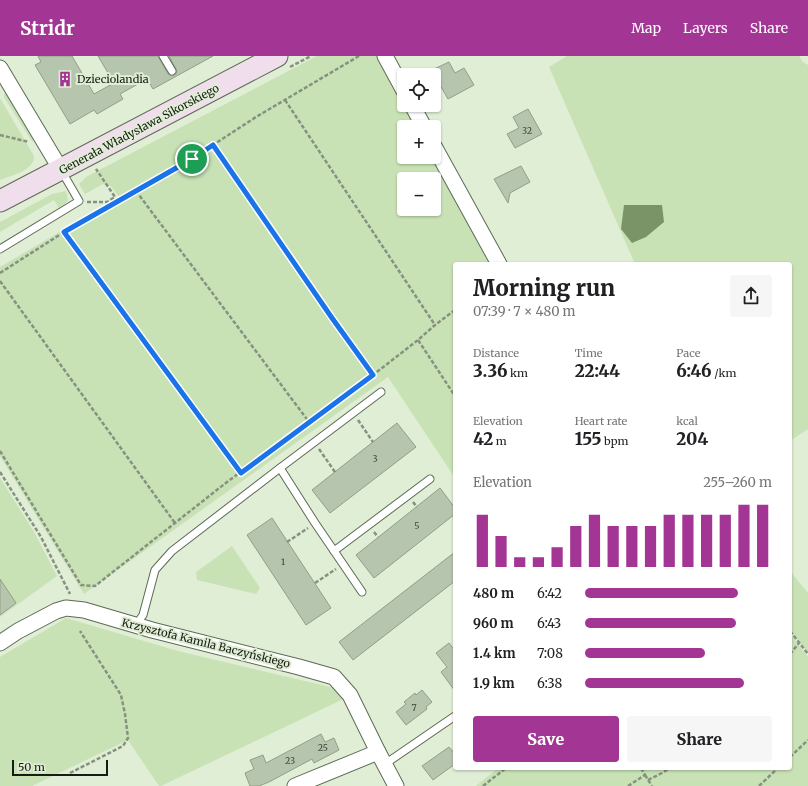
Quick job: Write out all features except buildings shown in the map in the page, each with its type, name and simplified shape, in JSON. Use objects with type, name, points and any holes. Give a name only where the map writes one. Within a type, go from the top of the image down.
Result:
[{"type":"main road","name":"Generała Władysława Sikorskiego","points":[[0,201],[277,56]]},
{"type":"street","points":[[385,56],[397,78]]},
{"type":"street","points":[[0,68],[4,84],[61,170]]},
{"type":"street","points":[[441,159],[498,262]]},
{"type":"street","name":"Krzysztofa Kamila Baczyńskiego","points":[[0,643],[18,631],[56,611],[66,608],[84,610],[136,626],[233,649],[334,677],[350,695],[396,786]]},
{"type":"street","points":[[295,786],[381,758]]},
{"type":"lane","points":[[163,56],[172,71]]},
{"type":"lane","points":[[0,248],[79,201],[61,170]]},
{"type":"lane","points":[[136,626],[143,615],[155,570],[172,551],[381,392]]},
{"type":"lane","points":[[280,468],[362,592]]},
{"type":"lane","points":[[334,551],[430,479]]},
{"type":"lane","points":[[381,758],[453,717]]},
{"type":"path","points":[[0,273],[64,232],[136,191],[359,56]]},
{"type":"path","points":[[285,100],[435,324]]},
{"type":"path","points":[[0,135],[29,142]]},
{"type":"path","points":[[213,145],[373,375]]},
{"type":"path","points":[[79,201],[84,203],[107,202],[115,197],[96,168]]},
{"type":"path","points":[[136,191],[309,422]]},
{"type":"path","points":[[112,199],[115,202]]},
{"type":"path","points":[[64,232],[241,473]]},
{"type":"path","points":[[0,281],[175,523]]},
{"type":"path","points":[[0,451],[81,585],[95,586],[175,523],[373,375],[418,340],[435,324],[453,311]]},
{"type":"path","points":[[418,340],[453,393]]},
{"type":"path","points":[[353,413],[373,442]]},
{"type":"path","points":[[314,442],[335,472]]},
{"type":"path","points":[[0,472],[41,537],[60,572],[76,610]]},
{"type":"path","points":[[287,542],[315,523]]},
{"type":"path","points":[[315,583],[344,565]]},
{"type":"path","points":[[70,774],[123,746],[128,738],[121,695],[80,631]]},
{"type":"path","points":[[792,634],[808,654]]},
{"type":"path","points":[[792,652],[799,643]]},
{"type":"path","points":[[792,755],[808,740]]},
{"type":"path","points":[[483,786],[503,770]]},
{"type":"path","points":[[642,770],[652,786]]},
{"type":"path","points":[[648,780],[667,770]]},
{"type":"path","points":[[759,786],[776,770]]},
{"type":"path","points":[[628,786],[645,775]]},
{"type":"shaded area","points":[[317,56],[379,56],[397,88],[397,112],[410,112],[414,120],[397,120],[397,164],[438,164],[492,262],[453,262],[453,475],[388,377],[84,594],[0,456],[0,267],[119,197],[111,186],[103,184],[85,194],[79,184],[86,177]]},
{"type":"shaded area","points":[[567,56],[799,56],[803,62],[808,65],[808,429],[792,440],[792,262],[634,262],[549,67]]},
{"type":"shaded area","points":[[6,92],[38,144],[31,140],[4,97]]},
{"type":"shaded area","points":[[0,98],[34,156],[30,165],[22,172],[0,180]]},
{"type":"shaded area","points":[[66,191],[68,200],[59,208],[54,200],[0,232],[0,222],[52,194]]},
{"type":"shaded area","points":[[624,205],[662,205],[664,222],[646,237],[632,243],[621,229]]},
{"type":"shaded area","points":[[0,478],[33,530],[57,576],[0,617]]},
{"type":"shaded area","points":[[232,546],[260,588],[256,594],[197,580],[196,572]]},
{"type":"shaded area","points":[[792,573],[808,593],[808,653],[792,633]]},
{"type":"shaded area","points":[[66,618],[178,651],[356,693],[161,786],[159,786],[128,740],[32,786],[0,786],[0,657]]},
{"type":"shaded area","points":[[792,637],[808,657],[808,786],[476,786],[496,770],[792,770]]},
{"type":"place","name":"Dzieciolandia","points":[[65,79]]},
{"type":"route","points":[[213,145],[373,375],[241,473],[64,232],[192,159],[213,145]]}]
